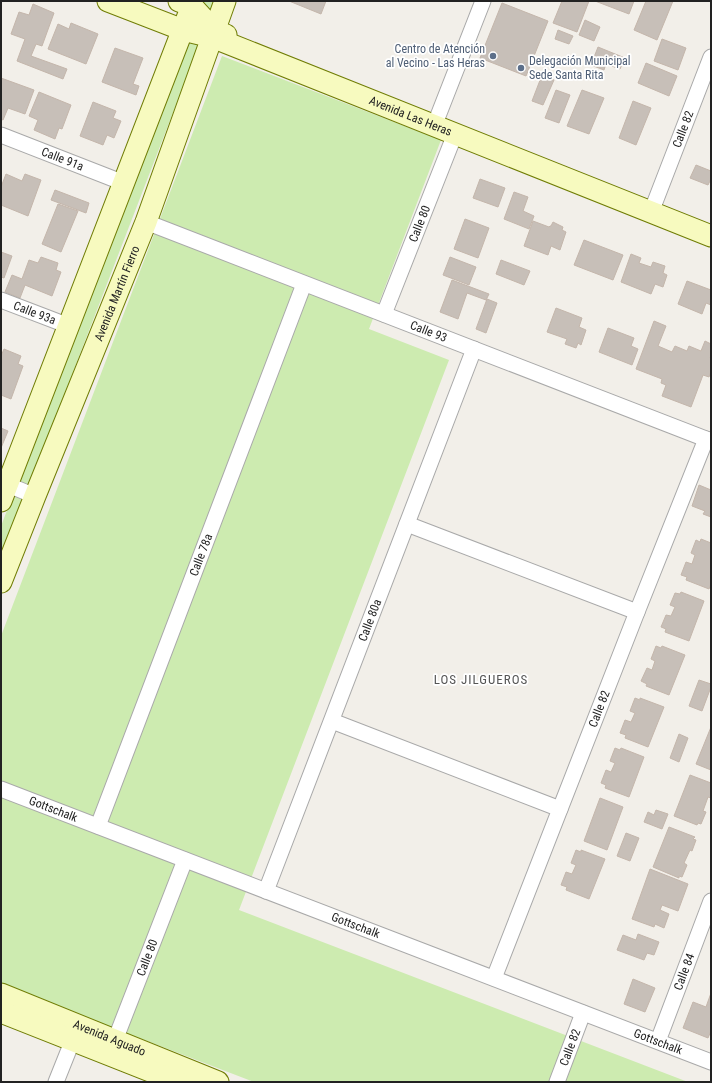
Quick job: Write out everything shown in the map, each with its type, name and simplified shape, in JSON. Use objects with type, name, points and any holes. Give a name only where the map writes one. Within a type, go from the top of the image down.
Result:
[{"type":"main road","name":"Avenida Las Heras","points":[[108,1],[183,30],[213,33],[438,116],[711,225]]},
{"type":"main road","name":"Avenida Martín Fierro","points":[[1,582],[146,222],[225,1]]},
{"type":"main road","name":"Avenida Las Heras","points":[[188,3],[213,33],[455,134],[711,236]]},
{"type":"main road","points":[[3,489],[69,326],[183,30],[188,3]]},
{"type":"main road","name":"Avenida Aguado","points":[[1,994],[75,1033],[112,1048],[218,1082]]},
{"type":"main road","name":"Avenida Aguado","points":[[1,1012],[75,1033]]},
{"type":"main road","name":"Avenida Aguado","points":[[112,1048],[178,1082]]},
{"type":"street","points":[[438,116],[482,1]]},
{"type":"street","name":"Calle 82","points":[[656,202],[711,57]]},
{"type":"street","name":"Calle 80","points":[[384,314],[455,134]]},
{"type":"street","name":"Calle 91a","points":[[1,136],[124,183]]},
{"type":"street","name":"Calle 93","points":[[146,222],[709,440]]},
{"type":"street","name":"Calle 78a","points":[[98,826],[304,284]]},
{"type":"street","name":"Calle 93a","points":[[1,300],[69,326]]},
{"type":"street","name":"Calle 80a","points":[[266,891],[474,349]]},
{"type":"street","name":"Calle 82","points":[[494,978],[637,612],[709,440]]},
{"type":"street","points":[[3,489],[35,496]]},
{"type":"street","points":[[407,524],[637,612]]},
{"type":"street","points":[[332,721],[560,809]]},
{"type":"street","name":"Gottschalk","points":[[1,789],[711,1062]]},
{"type":"street","name":"Calle 80","points":[[112,1048],[185,860]]},
{"type":"street","name":"Calle 84","points":[[658,1042],[711,901]]},
{"type":"street","name":"Calle 82","points":[[557,1082],[583,1013]]},
{"type":"street","points":[[56,1082],[75,1033]]},
{"type":"green space","points":[[203,1],[216,1],[1,559],[1,526]]},
{"type":"green space","points":[[222,56],[441,140],[369,329],[449,360],[239,910],[688,1082],[254,1082],[1,985],[1,636]]},
{"type":"building","points":[[289,1],[326,1],[321,14]]},
{"type":"building","points":[[562,1],[589,1],[577,32],[553,23]]},
{"type":"building","points":[[595,1],[634,1],[629,14]]},
{"type":"building","points":[[646,1],[673,1],[657,40],[634,30]]},
{"type":"building","points":[[502,3],[548,21],[526,76],[480,58]]},
{"type":"building","points":[[33,4],[54,13],[42,46],[36,44],[31,56],[67,69],[63,79],[17,61],[25,39],[11,34],[19,12],[29,15]]},
{"type":"building","points":[[585,20],[600,27],[594,41],[579,35]]},
{"type":"building","points":[[71,23],[98,34],[86,64],[48,49],[58,24],[69,29]]},
{"type":"building","points":[[558,30],[573,36],[569,44],[555,39]]},
{"type":"building","points":[[662,39],[686,48],[678,70],[654,61]]},
{"type":"building","points":[[598,47],[625,58],[620,69],[606,64],[604,70],[591,65]]},
{"type":"building","points":[[115,48],[143,58],[133,84],[139,86],[136,95],[102,82]]},
{"type":"building","points":[[646,63],[677,76],[669,96],[638,83]]},
{"type":"building","points":[[542,75],[554,80],[543,105],[532,101]]},
{"type":"building","points":[[1,78],[34,90],[25,114],[8,108],[3,120],[1,119]]},
{"type":"building","points":[[556,90],[570,95],[559,123],[545,118]]},
{"type":"building","points":[[582,90],[604,98],[589,134],[567,126]]},
{"type":"building","points":[[39,92],[71,105],[62,129],[59,128],[55,139],[34,130],[38,120],[29,116]]},
{"type":"building","points":[[633,101],[651,108],[636,145],[619,138]]},
{"type":"building","points":[[93,102],[116,111],[113,118],[121,121],[114,138],[107,135],[103,145],[80,136]]},
{"type":"building","points":[[696,165],[711,171],[711,179],[708,185],[690,178]]},
{"type":"building","points":[[6,174],[22,181],[25,174],[41,180],[28,216],[1,205],[1,187]]},
{"type":"building","points":[[480,179],[505,188],[498,207],[473,198]]},
{"type":"building","points":[[55,190],[89,203],[86,213],[51,200]]},
{"type":"building","points":[[514,192],[528,197],[523,211],[534,216],[529,229],[504,219]]},
{"type":"building","points":[[58,204],[78,211],[61,252],[42,244]]},
{"type":"building","points":[[465,219],[489,228],[478,258],[454,249]]},
{"type":"building","points":[[533,221],[549,227],[553,222],[563,227],[562,230],[566,232],[560,250],[551,246],[548,255],[524,246]]},
{"type":"building","points":[[584,240],[623,255],[613,280],[574,265]]},
{"type":"building","points":[[1,252],[12,256],[4,278],[1,277]]},
{"type":"building","points":[[631,254],[641,258],[639,263],[651,267],[653,262],[665,266],[663,273],[667,275],[663,287],[655,284],[651,294],[621,282]]},
{"type":"building","points":[[41,257],[58,263],[56,270],[61,272],[52,296],[25,285],[20,298],[5,292],[12,275],[22,279],[29,260],[38,263]]},
{"type":"building","points":[[450,257],[476,267],[469,285],[443,275]]},
{"type":"building","points":[[501,260],[530,271],[524,285],[496,274]]},
{"type":"building","points":[[452,280],[489,294],[486,300],[467,293],[458,319],[440,312]]},
{"type":"building","points":[[687,281],[711,290],[711,305],[706,303],[702,314],[678,304]]},
{"type":"building","points":[[487,299],[497,303],[486,333],[476,329]]},
{"type":"building","points":[[556,308],[582,318],[579,327],[586,330],[581,345],[578,343],[576,348],[565,344],[567,339],[547,332]]},
{"type":"building","points":[[654,321],[666,326],[658,346],[672,352],[675,346],[687,351],[689,346],[701,351],[705,341],[711,344],[711,372],[709,377],[703,375],[691,407],[662,396],[666,385],[661,383],[662,379],[636,369]]},
{"type":"building","points":[[608,328],[634,338],[631,346],[638,349],[632,365],[599,352]]},
{"type":"building","points":[[4,349],[21,356],[18,364],[23,366],[11,399],[1,395],[1,356]]},
{"type":"building","points":[[1,428],[8,431],[1,448]]},
{"type":"building","points":[[699,485],[711,490],[711,517],[703,514],[705,511],[692,506]]},
{"type":"building","points":[[701,539],[711,543],[711,584],[709,589],[686,580],[687,577],[681,575],[686,562],[692,564],[695,555],[691,553],[696,540],[700,542]]},
{"type":"building","points":[[681,592],[704,601],[689,641],[665,632],[666,629],[661,627],[666,615],[671,616],[675,607],[670,605],[675,593],[680,594]]},
{"type":"building","points":[[656,646],[661,648],[662,646],[685,655],[669,695],[646,686],[647,684],[641,681],[647,668],[652,670],[655,661],[651,659]]},
{"type":"building","points":[[699,680],[711,684],[702,711],[689,706]]},
{"type":"building","points":[[635,698],[640,700],[640,698],[664,707],[648,747],[625,738],[626,735],[620,733],[625,720],[631,722],[635,713],[630,711]]},
{"type":"building","points":[[711,727],[711,770],[696,764]]},
{"type":"building","points":[[679,734],[688,738],[679,762],[670,758]]},
{"type":"building","points":[[615,748],[620,750],[621,748],[644,757],[629,797],[605,788],[606,785],[601,783],[606,770],[611,772],[615,763],[610,761]]},
{"type":"building","points":[[690,775],[711,783],[711,798],[708,797],[703,811],[706,812],[701,824],[698,823],[697,825],[674,816]]},
{"type":"building","points":[[600,798],[623,807],[607,850],[584,841]]},
{"type":"building","points":[[656,810],[668,814],[662,829],[644,822],[648,812],[654,815]]},
{"type":"building","points":[[669,827],[695,837],[693,839],[696,840],[692,851],[690,850],[684,863],[687,865],[682,877],[679,876],[679,878],[653,867]]},
{"type":"building","points":[[626,833],[639,838],[630,861],[617,856]]},
{"type":"building","points":[[576,850],[581,852],[581,850],[605,859],[589,899],[566,890],[567,887],[561,885],[566,872],[572,874],[576,865],[571,863]]},
{"type":"building","points":[[650,869],[688,884],[678,911],[662,905],[660,910],[669,914],[664,928],[655,924],[654,927],[632,919]]},
{"type":"building","points":[[638,934],[659,942],[654,955],[647,953],[644,960],[617,950],[623,935],[636,940]]},
{"type":"building","points":[[633,979],[655,988],[645,1012],[624,1004]]},
{"type":"building","points":[[711,993],[711,1031],[708,1038],[683,1028],[693,1002],[706,1007]]},
{"type":"place","name":"Centro de Atención al Vecino - Las Heras","points":[[493,56]]},
{"type":"place","name":"Delegación Municipal Sede Santa Rita","points":[[521,68]]},
{"type":"district","name":"LOS JILGUEROS","points":[[481,679]]}]
